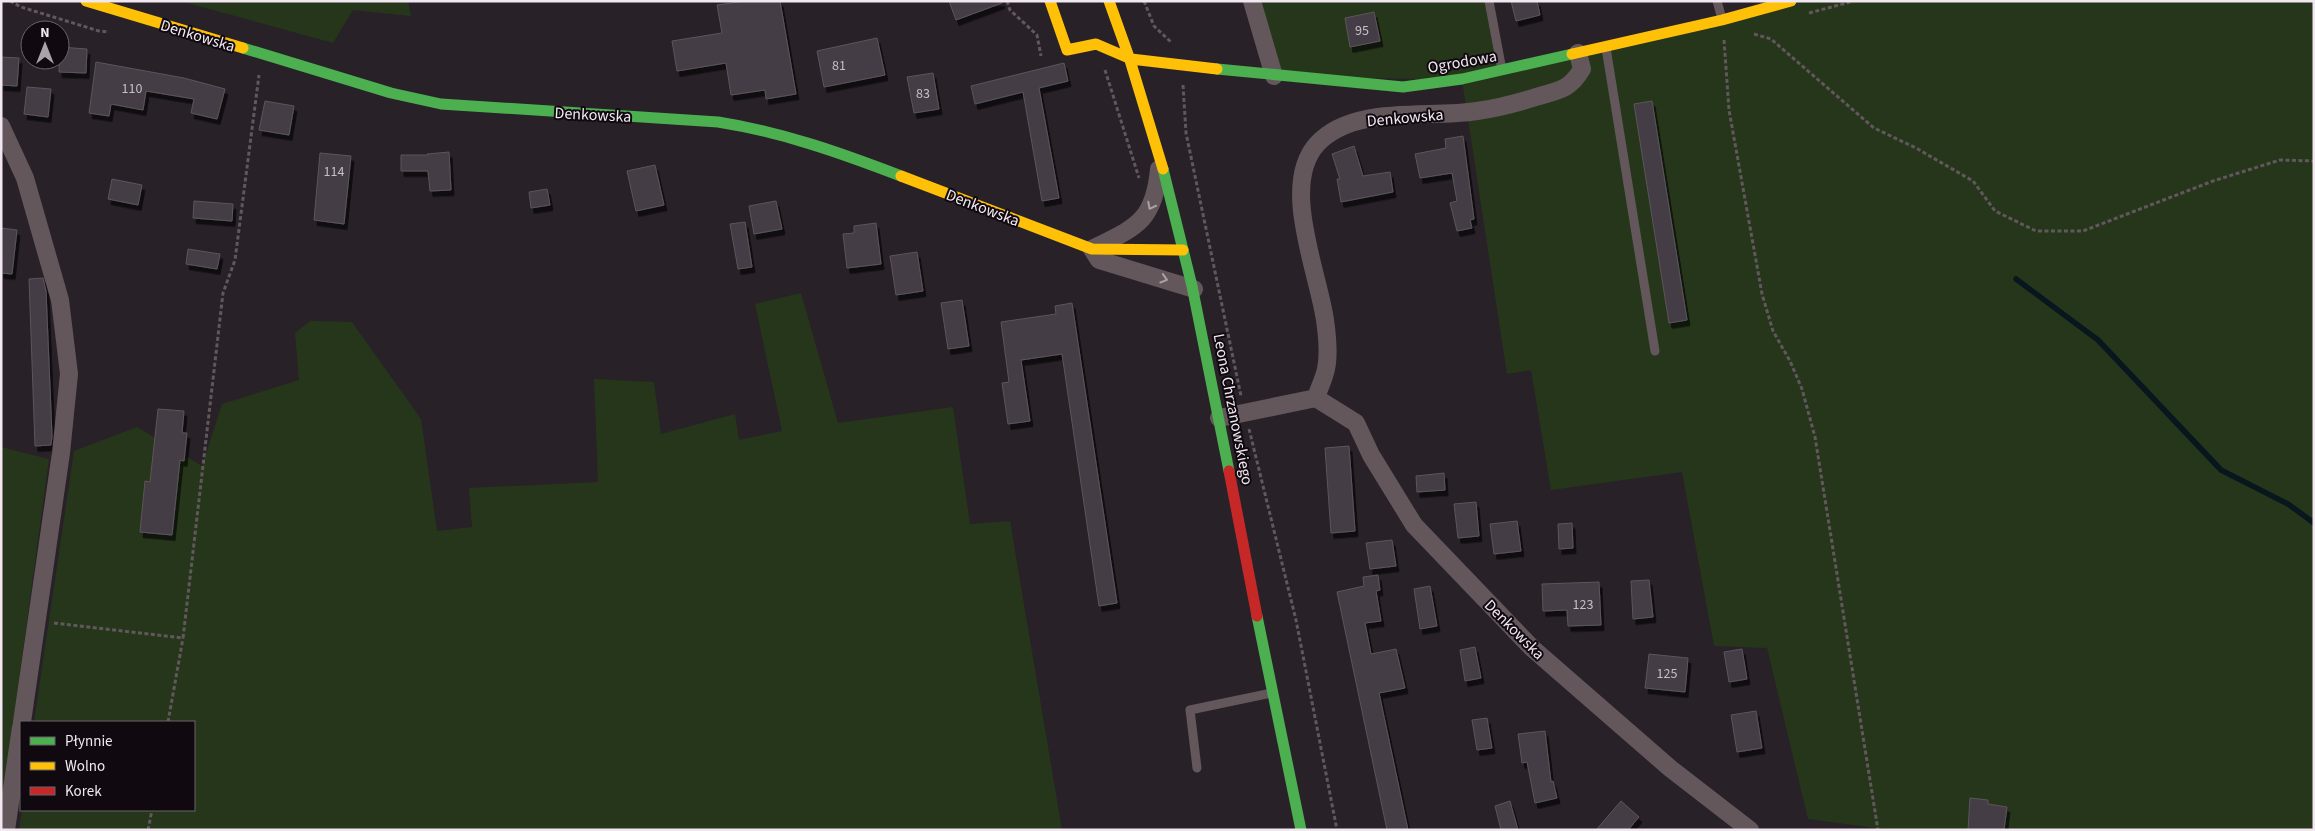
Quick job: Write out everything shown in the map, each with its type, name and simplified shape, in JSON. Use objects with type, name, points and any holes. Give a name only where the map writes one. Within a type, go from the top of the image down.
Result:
[{"type":"street","name":"Denkowska","points":[[86,1],[391,93],[441,104],[494,109],[718,122],[780,134],[849,156],[1092,249],[1183,250]]},
{"type":"street","points":[[1050,1],[1067,50],[1096,44]]},
{"type":"street","name":"Leona Chrzanowskiego","points":[[1109,1],[1132,60],[1194,289],[1272,693],[1301,830]]},
{"type":"street","points":[[1252,1],[1274,76]]},
{"type":"street","name":"Ogrodowa","points":[[1096,44],[1132,60],[1274,76],[1403,87],[1462,79],[1722,20],[1791,1]]},
{"type":"street","name":"Denkowska","points":[[1578,53],[1582,69],[1574,82],[1563,89],[1520,102],[1476,111],[1366,118],[1340,128],[1318,144],[1306,161],[1300,203],[1325,321],[1326,368],[1316,398],[1356,423],[1371,455],[1414,525],[1532,648],[1671,769],[1750,830]]},
{"type":"street","points":[[1,126],[25,178],[60,300],[69,374],[61,453],[22,721]]},
{"type":"street","points":[[1092,249],[1134,227],[1142,220],[1152,206],[1157,192],[1160,159]]},
{"type":"street","name":"Denkowska","points":[[1092,249],[1099,260],[1194,289]]},
{"type":"street","points":[[1219,418],[1316,398]]},
{"type":"street","points":[[6,830],[20,735]]},
{"type":"lane","points":[[1489,1],[1502,70]]},
{"type":"lane","points":[[1717,1],[1722,20]]},
{"type":"lane","points":[[1606,46],[1655,351]]},
{"type":"lane","points":[[1197,768],[1190,710],[1272,693]]},
{"type":"path","points":[[1007,1],[1010,10],[1037,35],[1041,56]]},
{"type":"path","points":[[1144,1],[1154,26],[1171,41],[1180,65],[1186,133],[1230,335],[1244,412],[1296,620],[1337,830]]},
{"type":"path","points":[[1722,20],[1729,110],[1762,294],[1774,331],[1802,389],[1815,437],[1878,830]]},
{"type":"path","points":[[1750,32],[1772,40],[1874,128],[1916,148],[1973,181],[1995,211],[2036,231],[2082,231],[2213,181],[2280,160],[2314,160]]},
{"type":"path","points":[[1096,44],[1140,182]]},
{"type":"path","points":[[168,721],[184,638],[223,293],[235,260],[259,72],[264,55]]},
{"type":"path","points":[[37,621],[184,638]]},
{"type":"path","points":[[148,830],[152,811]]},
{"type":"green space","points":[[180,1],[408,1],[411,16],[353,10],[333,43]]},
{"type":"green space","points":[[1252,1],[1489,1],[1502,70],[1791,1],[2314,1],[2314,830],[1890,830],[1808,819],[1767,648],[1714,646],[1682,472],[1551,490],[1531,370],[1507,374],[1462,80],[1274,76]]},
{"type":"green space","points":[[801,293],[838,423],[953,407],[970,524],[1010,521],[1062,830],[19,830],[22,811],[195,811],[195,721],[34,721],[74,451],[137,427],[202,466],[222,404],[299,380],[295,333],[310,321],[352,322],[421,419],[437,531],[472,527],[469,488],[598,482],[594,379],[654,382],[661,434],[735,414],[739,440],[782,431],[755,304]]},
{"type":"green space","points":[[1,447],[49,459],[1,812]]},
{"type":"building","points":[[745,1],[780,1],[796,94],[766,99],[765,90],[731,95],[726,63],[677,71],[672,41],[722,33],[717,5]]},
{"type":"building","points":[[949,1],[1002,1],[1002,3],[956,20]]},
{"type":"building","points":[[1511,1],[1537,1],[1540,15],[1516,21]]},
{"type":"building","points":[[1374,12],[1380,41],[1350,47],[1345,18]]},
{"type":"building","points":[[877,38],[885,75],[824,87],[817,51]]},
{"type":"building","points":[[70,48],[87,49],[86,73],[59,72],[59,70],[70,70]]},
{"type":"building","points":[[1,57],[19,58],[17,86],[1,85]]},
{"type":"building","points":[[96,62],[184,78],[225,89],[217,119],[191,113],[194,99],[146,91],[143,110],[111,104],[109,116],[89,113]]},
{"type":"building","points":[[1064,63],[1068,81],[1039,88],[1059,198],[1042,201],[1023,92],[975,104],[971,86]]},
{"type":"building","points":[[933,73],[939,109],[914,113],[907,77]]},
{"type":"building","points":[[27,87],[51,89],[48,117],[24,114]]},
{"type":"building","points":[[265,101],[294,106],[289,135],[259,130]]},
{"type":"building","points":[[1652,101],[1687,320],[1669,323],[1634,104]]},
{"type":"building","points":[[1463,136],[1474,219],[1470,220],[1472,228],[1457,231],[1450,203],[1457,201],[1452,173],[1420,178],[1415,154],[1446,148],[1445,139]]},
{"type":"building","points":[[1354,146],[1363,176],[1390,172],[1393,192],[1341,202],[1337,179],[1340,179],[1332,154]]},
{"type":"building","points":[[449,152],[451,190],[430,191],[428,171],[401,171],[401,155],[428,155]]},
{"type":"building","points":[[320,153],[351,156],[344,224],[314,220]]},
{"type":"building","points":[[655,165],[664,205],[636,211],[627,171]]},
{"type":"building","points":[[112,179],[142,185],[138,205],[108,199]]},
{"type":"building","points":[[547,189],[550,205],[531,208],[529,192]]},
{"type":"building","points":[[194,201],[233,204],[232,221],[193,218]]},
{"type":"building","points":[[776,201],[782,229],[754,234],[749,206]]},
{"type":"building","points":[[745,222],[752,267],[738,269],[730,224]]},
{"type":"building","points":[[876,223],[881,264],[847,268],[843,234],[854,233],[854,226]]},
{"type":"building","points":[[1,228],[17,230],[12,274],[1,273]]},
{"type":"building","points":[[188,249],[220,254],[217,269],[186,264]]},
{"type":"building","points":[[917,252],[923,291],[896,295],[890,256]]},
{"type":"building","points":[[43,278],[46,291],[52,436],[51,445],[35,446],[29,279]]},
{"type":"building","points":[[962,300],[969,346],[948,349],[941,303]]},
{"type":"building","points":[[1072,303],[1117,603],[1099,606],[1062,354],[1021,360],[1030,421],[1008,424],[1002,383],[1009,382],[1001,322],[1056,314],[1055,306]]},
{"type":"building","points":[[158,409],[184,411],[182,433],[187,433],[184,461],[180,460],[172,535],[140,532],[145,481],[150,482]]},
{"type":"building","points":[[1349,446],[1355,531],[1331,533],[1325,448]]},
{"type":"building","points":[[1444,473],[1445,490],[1417,492],[1416,476]]},
{"type":"building","points":[[1476,502],[1479,536],[1458,538],[1454,504]]},
{"type":"building","points":[[1517,521],[1521,551],[1494,554],[1490,524]]},
{"type":"building","points":[[1572,523],[1573,548],[1559,549],[1558,524]]},
{"type":"building","points":[[1392,540],[1396,566],[1370,569],[1366,543]]},
{"type":"building","points":[[1378,575],[1380,590],[1376,591],[1381,621],[1365,623],[1371,654],[1396,649],[1405,688],[1379,693],[1408,830],[1387,830],[1337,592],[1364,586],[1363,577]]},
{"type":"building","points":[[1649,580],[1653,617],[1633,619],[1631,581]]},
{"type":"building","points":[[1599,582],[1601,625],[1568,626],[1567,610],[1543,611],[1542,584]]},
{"type":"building","points":[[1430,586],[1437,626],[1420,629],[1414,589]]},
{"type":"building","points":[[1475,647],[1481,678],[1465,681],[1460,650]]},
{"type":"building","points":[[1742,649],[1747,679],[1729,682],[1724,652]]},
{"type":"building","points":[[1649,654],[1688,658],[1685,692],[1645,688]]},
{"type":"building","points":[[1756,711],[1762,748],[1737,752],[1731,715]]},
{"type":"building","points":[[1487,718],[1492,748],[1477,750],[1472,720]]},
{"type":"building","points":[[1545,731],[1551,782],[1553,781],[1557,798],[1535,803],[1527,762],[1522,763],[1518,734]]},
{"type":"building","points":[[1970,798],[1988,800],[1988,804],[2007,807],[2004,830],[1968,830]]},
{"type":"building","points":[[1510,801],[1518,830],[1501,830],[1495,806]]},
{"type":"building","points":[[1621,801],[1639,817],[1628,830],[1596,830]]},
{"type":"waterway","points":[[2016,279],[2098,340],[2221,470],[2288,504],[2314,523]]},
{"type":"traffic: fast","points":[[243,48],[391,93],[441,104],[718,122],[742,126],[811,144],[901,176]]},
{"type":"traffic: fast","points":[[1217,69],[1403,87],[1462,79],[1572,54]]},
{"type":"traffic: fast","points":[[1163,169],[1192,286],[1229,471]]},
{"type":"traffic: fast","points":[[1257,616],[1301,830]]},
{"type":"traffic: slow","points":[[86,1],[243,48]]},
{"type":"traffic: slow","points":[[1050,1],[1067,50],[1096,44],[1131,59],[1217,69]]},
{"type":"traffic: slow","points":[[1109,1],[1129,57],[1163,169]]},
{"type":"traffic: slow","points":[[1572,54],[1722,20],[1791,1]]},
{"type":"traffic: slow","points":[[901,176],[1092,249],[1183,250]]},
{"type":"traffic: jam","points":[[1229,471],[1257,616]]}]
